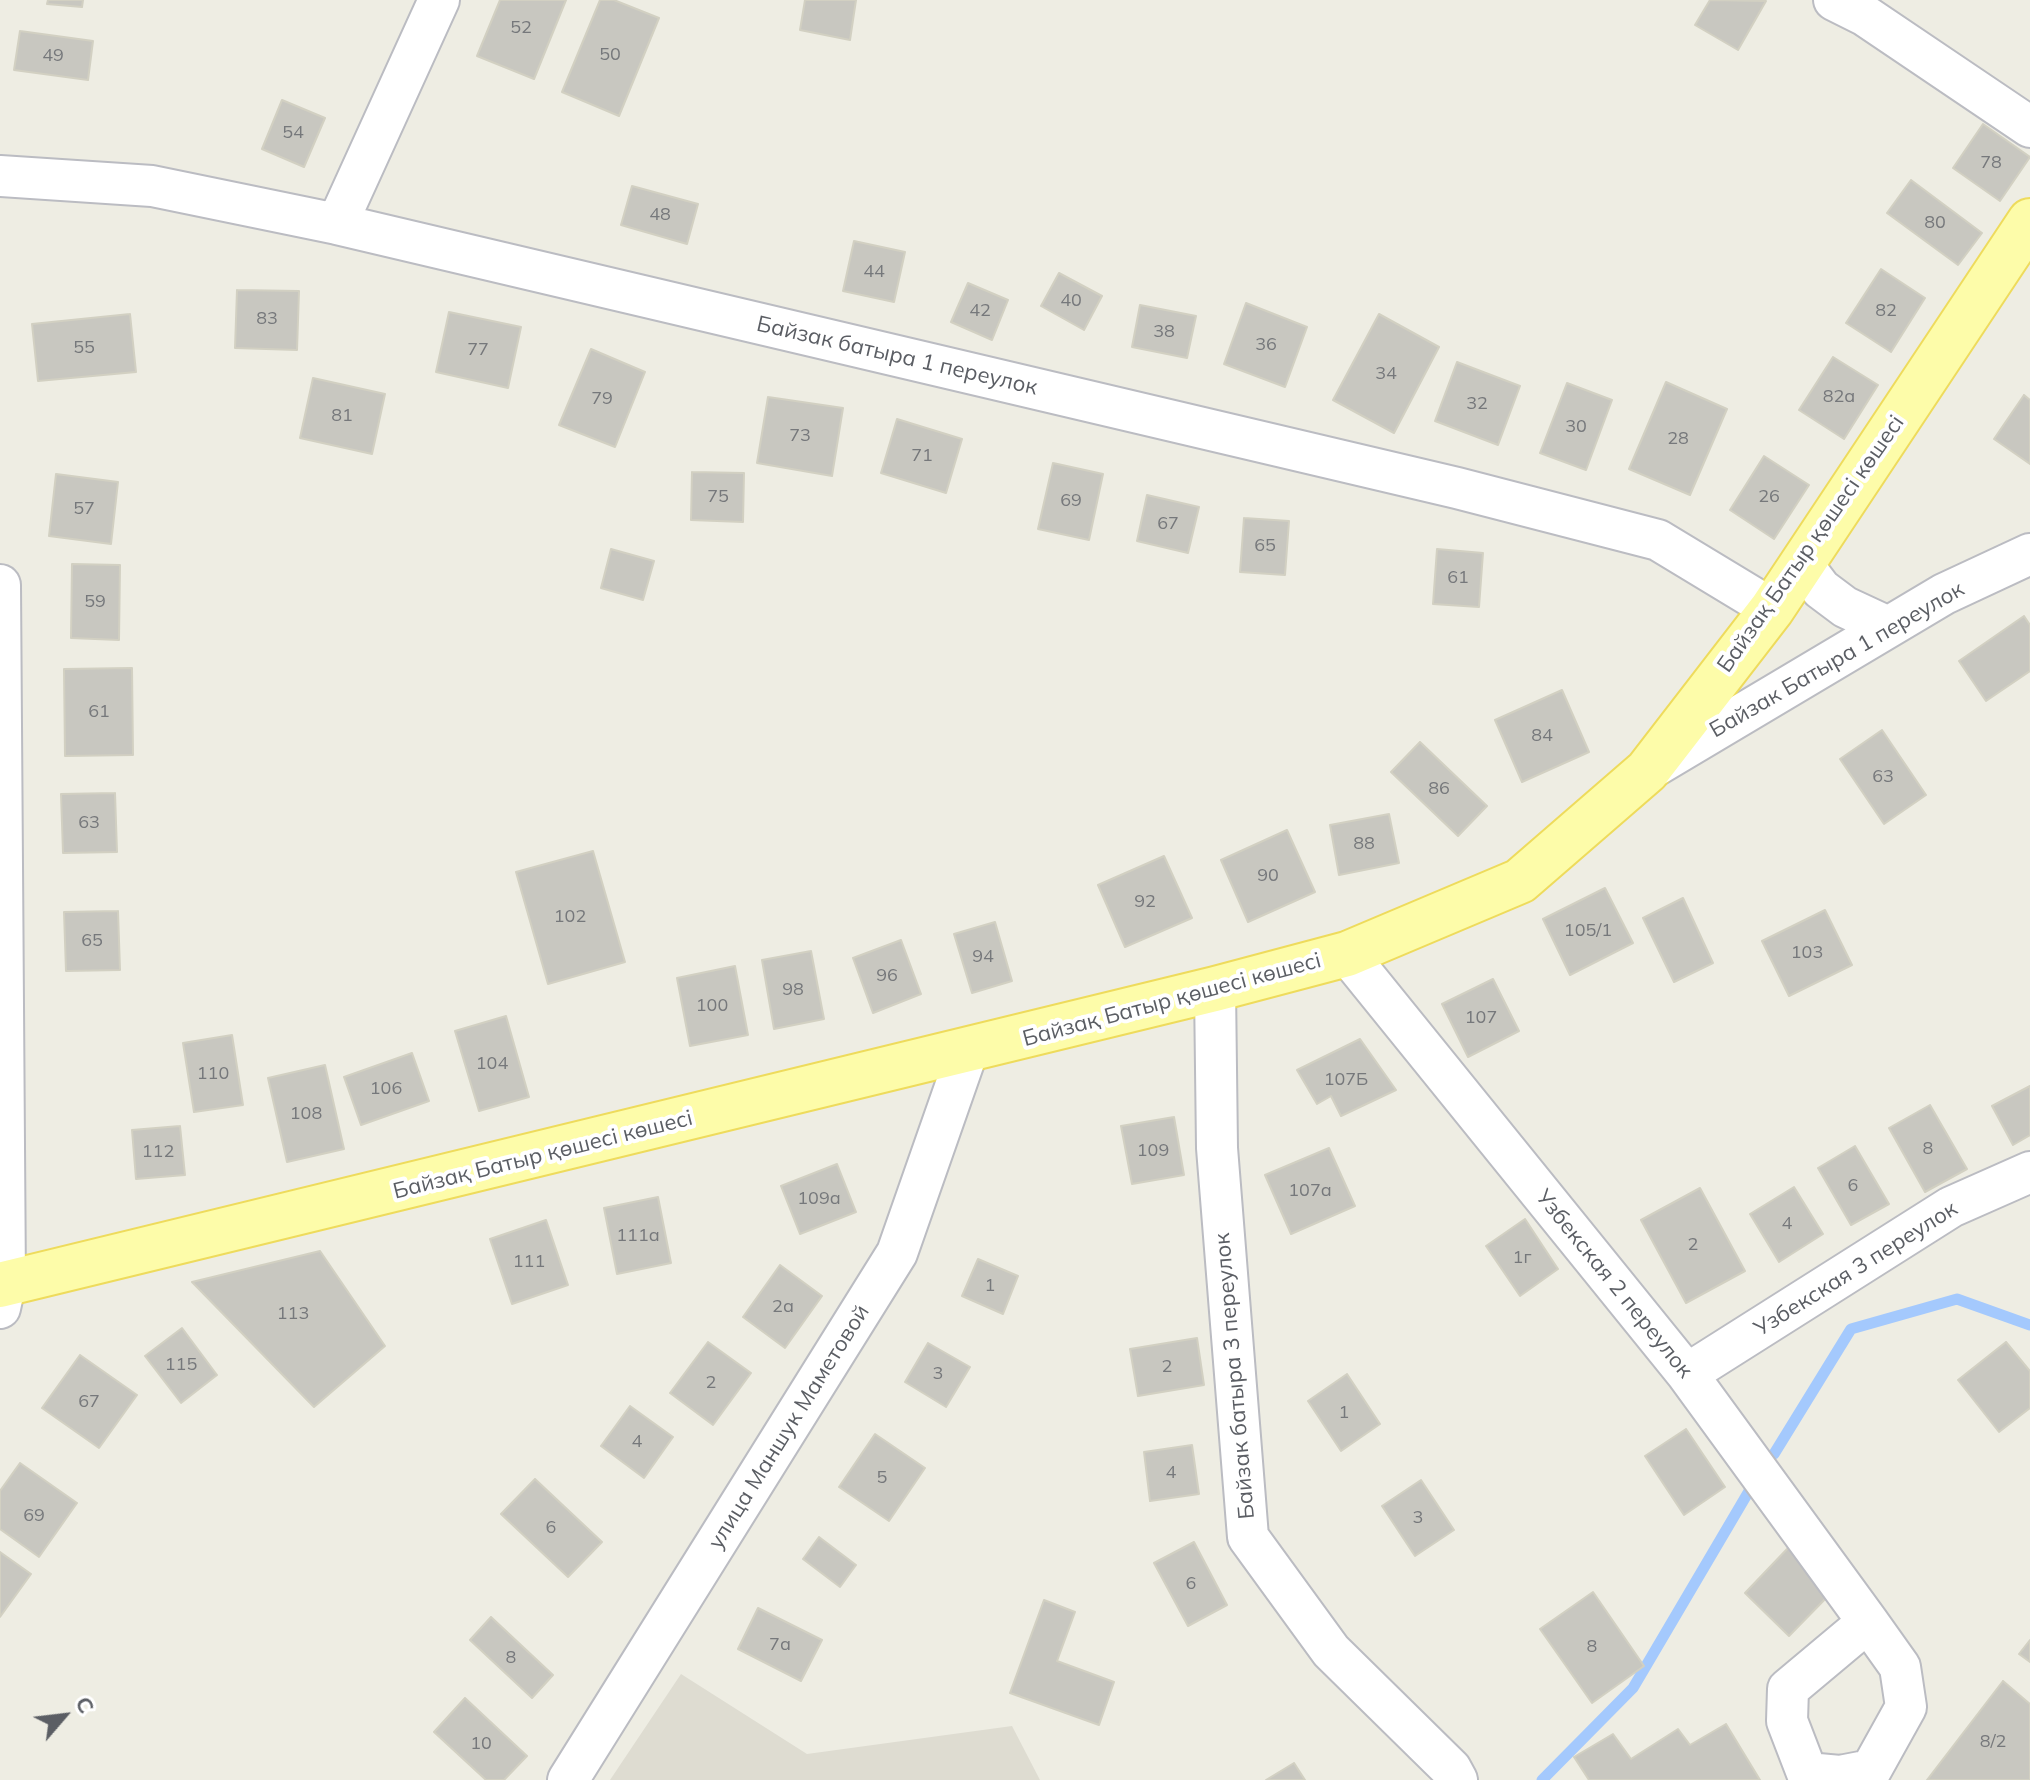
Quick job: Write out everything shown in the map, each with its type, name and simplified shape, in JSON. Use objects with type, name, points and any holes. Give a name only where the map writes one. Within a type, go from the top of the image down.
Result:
[{"type":"main road","name":"Байзақ Батыр қөшесі көшесі","points":[[2,1293],[967,1053],[1347,954],[1520,881],[1647,771],[1772,609],[2030,221]]},
{"type":"street","points":[[337,224],[439,0]]},
{"type":"street","points":[[1834,0],[1864,15],[2030,127]]},
{"type":"street","name":"Байзак батыра 1 переулок","points":[[0,176],[152,186],[337,224],[1457,488],[1658,540],[1772,609]]},
{"type":"street","name":"Байзак Батыра 1 переулок","points":[[1647,771],[1944,594],[2030,554]]},
{"type":"street","points":[[1802,564],[1821,589],[1845,607],[1888,627]]},
{"type":"street","points":[[0,585],[2,1293]]},
{"type":"street","name":"Узбекская 2 переулок","points":[[1347,954],[1687,1374],[1868,1622]]},
{"type":"street","name":"Байзак батыра 3 переулок","points":[[1215,989],[1217,1148],[1248,1537],[1331,1651],[1451,1769],[1457,1780]]},
{"type":"street","name":"улица Маншук Маметовой","points":[[568,1780],[897,1253],[967,1053]]},
{"type":"street","name":"Узбекская 3 переулок","points":[[1687,1374],[1951,1207],[2030,1172]]},
{"type":"shaded area","points":[[681,1674],[807,1754],[1012,1726],[1040,1780],[610,1780]]},
{"type":"building","points":[[48,0],[83,0],[82,7],[47,4]]},
{"type":"building","points":[[500,0],[566,0],[534,79],[477,56]]},
{"type":"building","points":[[600,0],[614,0],[659,18],[619,116],[562,92]]},
{"type":"building","points":[[805,0],[856,0],[850,40],[800,30]]},
{"type":"building","points":[[1710,0],[1766,1],[1738,50],[1695,25]]},
{"type":"building","points":[[20,31],[93,41],[88,80],[14,70]]},
{"type":"building","points":[[282,100],[325,118],[304,167],[262,149]]},
{"type":"building","points":[[1983,124],[2030,157],[2000,201],[1953,168]]},
{"type":"building","points":[[1911,180],[1982,233],[1958,265],[1887,213]]},
{"type":"building","points":[[632,186],[698,204],[687,244],[621,225]]},
{"type":"building","points":[[854,241],[905,252],[894,302],[843,291]]},
{"type":"building","points":[[1881,269],[1925,298],[1891,352],[1846,323]]},
{"type":"building","points":[[1059,273],[1102,296],[1084,330],[1041,306]]},
{"type":"building","points":[[968,283],[1008,300],[992,340],[951,322]]},
{"type":"building","points":[[237,290],[299,291],[297,350],[235,348]]},
{"type":"building","points":[[1246,303],[1307,327],[1285,387],[1224,364]]},
{"type":"building","points":[[1140,305],[1196,316],[1187,358],[1132,347]]},
{"type":"building","points":[[449,312],[521,327],[508,388],[436,372]]},
{"type":"building","points":[[130,314],[136,372],[38,381],[32,324]]},
{"type":"building","points":[[1379,314],[1439,347],[1394,433],[1333,400]]},
{"type":"building","points":[[591,349],[645,372],[615,447],[559,425]]},
{"type":"building","points":[[1833,357],[1878,385],[1844,439],[1799,410]]},
{"type":"building","points":[[1457,362],[1520,386],[1498,445],[1435,421]]},
{"type":"building","points":[[313,378],[385,394],[372,454],[300,438]]},
{"type":"building","points":[[1666,382],[1727,409],[1690,495],[1629,469]]},
{"type":"building","points":[[1567,383],[1612,400],[1586,470],[1540,453]]},
{"type":"building","points":[[2024,395],[2030,400],[2030,464],[1994,439]]},
{"type":"building","points":[[768,397],[843,408],[832,476],[757,463]]},
{"type":"building","points":[[897,419],[962,439],[946,493],[881,473]]},
{"type":"building","points":[[1764,456],[1809,485],[1774,539],[1730,510]]},
{"type":"building","points":[[1053,463],[1103,474],[1089,540],[1038,529]]},
{"type":"building","points":[[692,472],[744,473],[743,522],[691,520]]},
{"type":"building","points":[[56,474],[118,482],[111,544],[49,536]]},
{"type":"building","points":[[1147,495],[1199,507],[1188,553],[1137,541]]},
{"type":"building","points":[[1244,518],[1289,521],[1285,575],[1240,572]]},
{"type":"building","points":[[611,549],[654,561],[643,600],[601,588]]},
{"type":"building","points":[[1437,549],[1483,553],[1479,607],[1433,604]]},
{"type":"building","points":[[72,564],[120,565],[119,640],[71,638]]},
{"type":"building","points":[[2024,616],[2030,625],[2030,671],[1986,701],[1959,661]]},
{"type":"building","points":[[132,668],[133,755],[65,756],[64,669]]},
{"type":"building","points":[[1562,690],[1589,752],[1522,782],[1495,720]]},
{"type":"building","points":[[1882,730],[1926,795],[1884,824],[1840,759]]},
{"type":"building","points":[[1420,742],[1487,806],[1458,836],[1391,772]]},
{"type":"building","points":[[115,793],[117,852],[63,853],[61,794]]},
{"type":"building","points":[[1389,814],[1399,863],[1339,875],[1330,825]]},
{"type":"building","points":[[1287,830],[1315,892],[1248,922],[1221,860]]},
{"type":"building","points":[[593,851],[625,962],[548,984],[516,872]]},
{"type":"building","points":[[1164,856],[1192,918],[1125,947],[1098,885]]},
{"type":"building","points":[[1605,888],[1633,943],[1570,975],[1543,919]]},
{"type":"building","points":[[1683,898],[1713,963],[1674,982],[1643,918]]},
{"type":"building","points":[[1825,910],[1852,965],[1789,996],[1762,941]]},
{"type":"building","points":[[118,911],[120,970],[66,971],[64,912]]},
{"type":"building","points":[[995,922],[1012,981],[972,993],[954,934]]},
{"type":"building","points":[[901,940],[921,994],[873,1013],[853,958]]},
{"type":"building","points":[[811,951],[824,1019],[774,1029],[762,960]]},
{"type":"building","points":[[735,966],[748,1035],[690,1046],[677,978]]},
{"type":"building","points":[[1493,979],[1519,1031],[1468,1057],[1442,1004]]},
{"type":"building","points":[[506,1016],[529,1097],[479,1111],[455,1031]]},
{"type":"building","points":[[232,1035],[243,1105],[194,1112],[183,1043]]},
{"type":"building","points":[[1360,1039],[1396,1090],[1341,1116],[1331,1096],[1317,1104],[1297,1070]]},
{"type":"building","points":[[412,1053],[429,1101],[361,1125],[344,1077]]},
{"type":"building","points":[[325,1065],[344,1149],[287,1162],[268,1078]]},
{"type":"building","points":[[2030,1086],[2030,1135],[2013,1145],[1992,1106]]},
{"type":"building","points":[[1930,1105],[1967,1169],[1925,1192],[1889,1128]]},
{"type":"building","points":[[1174,1117],[1184,1175],[1132,1184],[1121,1126]]},
{"type":"building","points":[[180,1126],[185,1175],[136,1179],[132,1130]]},
{"type":"building","points":[[1855,1146],[1889,1204],[1851,1225],[1818,1168]]},
{"type":"building","points":[[1329,1148],[1355,1206],[1291,1234],[1265,1175]]},
{"type":"building","points":[[837,1164],[856,1212],[800,1234],[781,1186]]},
{"type":"building","points":[[1794,1187],[1823,1234],[1779,1262],[1750,1214]]},
{"type":"building","points":[[1700,1188],[1745,1271],[1686,1303],[1641,1220]]},
{"type":"building","points":[[658,1197],[671,1263],[617,1274],[604,1208]]},
{"type":"building","points":[[1525,1219],[1558,1269],[1520,1296],[1486,1246]]},
{"type":"building","points":[[546,1220],[568,1285],[512,1304],[490,1239]]},
{"type":"building","points":[[320,1251],[385,1346],[314,1407],[192,1282]]},
{"type":"building","points":[[978,1259],[1018,1276],[1003,1314],[962,1296]]},
{"type":"building","points":[[780,1265],[822,1296],[785,1348],[743,1317]]},
{"type":"building","points":[[182,1328],[217,1375],[181,1403],[145,1356]]},
{"type":"building","points":[[1197,1338],[1204,1385],[1138,1396],[1130,1349]]},
{"type":"building","points":[[708,1342],[751,1373],[713,1425],[670,1393]]},
{"type":"building","points":[[2006,1342],[2030,1371],[2030,1408],[1999,1432],[1958,1380]]},
{"type":"building","points":[[928,1343],[970,1367],[946,1407],[905,1382]]},
{"type":"building","points":[[80,1355],[137,1395],[99,1448],[42,1408]]},
{"type":"building","points":[[1347,1374],[1380,1424],[1341,1451],[1308,1401]]},
{"type":"building","points":[[630,1406],[673,1437],[644,1478],[601,1446]]},
{"type":"building","points":[[1686,1429],[1725,1487],[1684,1515],[1645,1456]]},
{"type":"building","points":[[875,1434],[925,1468],[889,1521],[839,1487]]},
{"type":"building","points":[[1192,1445],[1199,1494],[1150,1501],[1144,1452]]},
{"type":"building","points":[[20,1463],[77,1503],[39,1557],[0,1529],[0,1491]]},
{"type":"building","points":[[535,1479],[602,1542],[568,1577],[501,1514]]},
{"type":"building","points":[[1421,1480],[1454,1530],[1415,1556],[1382,1506]]},
{"type":"building","points":[[819,1537],[856,1565],[840,1587],[803,1559]]},
{"type":"building","points":[[1194,1542],[1227,1605],[1188,1626],[1154,1563]]},
{"type":"building","points":[[1788,1548],[1833,1591],[1789,1636],[1745,1593]]},
{"type":"building","points":[[0,1552],[31,1574],[0,1617]]},
{"type":"building","points":[[1593,1592],[1644,1666],[1592,1703],[1540,1629]]},
{"type":"building","points":[[1044,1600],[1075,1612],[1057,1661],[1114,1682],[1099,1725],[1010,1693]]},
{"type":"building","points":[[758,1608],[822,1640],[801,1681],[738,1649]]},
{"type":"building","points":[[491,1617],[553,1675],[532,1698],[470,1640]]},
{"type":"building","points":[[2030,1640],[2030,1662],[2019,1654]]},
{"type":"building","points":[[2003,1681],[2030,1704],[2030,1780],[1927,1780]]},
{"type":"building","points":[[465,1698],[527,1756],[504,1780],[486,1780],[434,1732]]},
{"type":"building","points":[[1726,1724],[1760,1780],[1589,1780],[1574,1757],[1613,1734],[1631,1759],[1678,1729],[1690,1745]]},
{"type":"building","points":[[1294,1763],[1305,1780],[1266,1780]]},
{"type":"waterway","points":[[1774,1454],[1851,1329],[1957,1299],[2030,1325]]},
{"type":"waterway","points":[[1542,1780],[1633,1688],[1752,1486]]}]
